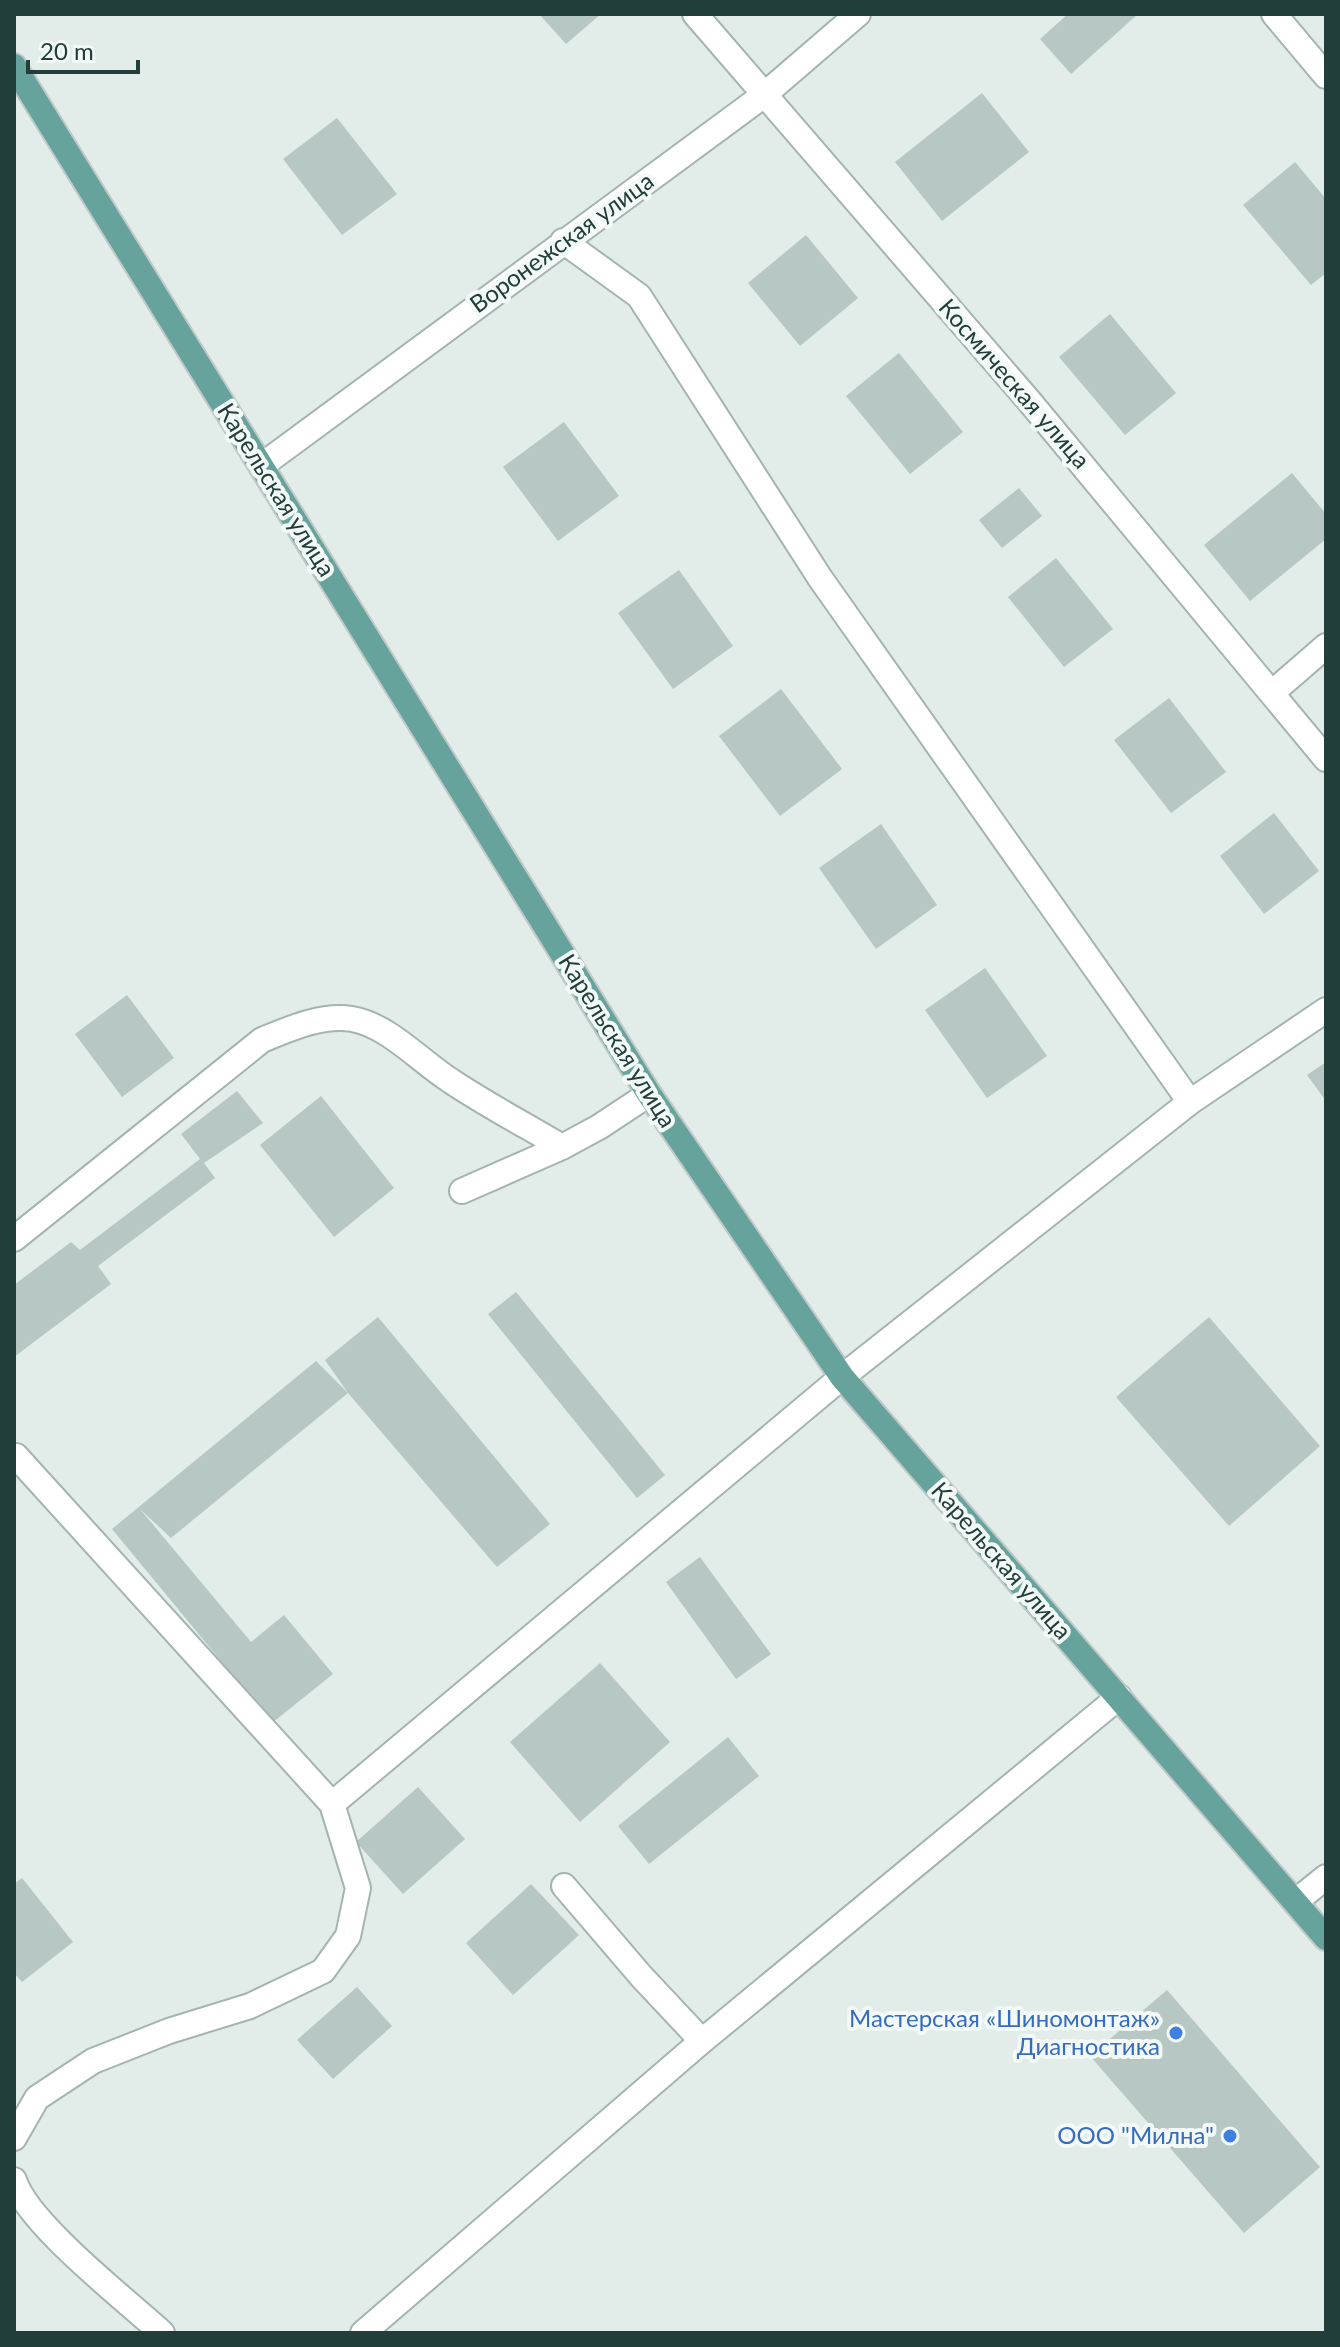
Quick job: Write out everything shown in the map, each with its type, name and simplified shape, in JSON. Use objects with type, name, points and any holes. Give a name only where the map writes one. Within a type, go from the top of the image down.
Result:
[{"type":"main road","name":"Карельская улица","points":[[14,66],[649,1094],[842,1377],[1326,1938]]},
{"type":"street","name":"Космическая улица","points":[[695,14],[1030,402],[1326,759]]},
{"type":"street","name":"Воронежская улица","points":[[261,466],[764,95],[858,14]]},
{"type":"street","points":[[1274,14],[1326,76]]},
{"type":"street","points":[[563,241],[639,296],[820,578],[1190,1102]]},
{"type":"street","points":[[1273,692],[1326,646]]},
{"type":"street","points":[[332,1804],[842,1377],[1190,1102],[1326,1010]]},
{"type":"street","points":[[14,1239],[262,1040],[323,1020],[352,1019],[388,1034],[450,1081],[562,1147]]},
{"type":"street","points":[[462,1191],[562,1147],[649,1094]]},
{"type":"street","points":[[14,2138],[37,2098],[93,2061],[169,2031],[250,2006],[323,1971],[348,1936],[358,1888],[332,1804],[16,1456]]},
{"type":"street","points":[[363,2333],[702,2041],[1119,1697]]},
{"type":"street","points":[[1295,1902],[1326,1877]]},
{"type":"street","points":[[564,1886],[702,2041]]},
{"type":"street","points":[[14,2180],[18,2192],[53,2234],[162,2333]]},
{"type":"building","points":[[539,14],[601,14],[566,44]]},
{"type":"building","points":[[1068,14],[1138,14],[1071,74],[1040,39]]},
{"type":"building","points":[[982,93],[1029,152],[942,221],[895,162]]},
{"type":"building","points":[[337,118],[397,194],[342,235],[283,159]]},
{"type":"building","points":[[1295,162],[1326,199],[1326,273],[1311,285],[1243,205]]},
{"type":"building","points":[[806,235],[858,298],[800,346],[748,283]]},
{"type":"building","points":[[1110,314],[1176,393],[1125,435],[1059,357]]},
{"type":"building","points":[[899,353],[963,432],[910,474],[846,396]]},
{"type":"building","points":[[564,422],[619,496],[558,541],[503,467]]},
{"type":"building","points":[[1292,473],[1326,514],[1326,539],[1250,601],[1204,545]]},
{"type":"building","points":[[1019,488],[1042,516],[1002,548],[979,520]]},
{"type":"building","points":[[1056,558],[1113,629],[1064,667],[1008,597]]},
{"type":"building","points":[[679,570],[733,646],[673,689],[618,613]]},
{"type":"building","points":[[781,689],[842,769],[780,816],[719,736]]},
{"type":"building","points":[[1169,698],[1226,772],[1171,813],[1114,740]]},
{"type":"building","points":[[1274,813],[1319,871],[1264,914],[1220,856]]},
{"type":"building","points":[[881,824],[937,905],[876,949],[819,868]]},
{"type":"building","points":[[985,968],[1047,1056],[987,1098],[925,1010]]},
{"type":"building","points":[[127,995],[174,1058],[122,1097],[75,1034]]},
{"type":"building","points":[[1326,1062],[1326,1101],[1307,1075]]},
{"type":"building","points":[[237,1091],[263,1123],[204,1163],[215,1178],[98,1266],[111,1284],[14,1357],[14,1285],[71,1242],[80,1250],[200,1159],[181,1134]]},
{"type":"building","points":[[321,1096],[394,1188],[334,1237],[260,1145]]},
{"type":"building","points":[[516,1292],[665,1475],[637,1498],[488,1314]]},
{"type":"building","points":[[378,1317],[550,1524],[497,1567],[348,1393],[325,1360]]},
{"type":"building","points":[[1209,1317],[1320,1446],[1229,1526],[1116,1397]]},
{"type":"building","points":[[316,1361],[348,1393],[171,1538],[140,1509],[251,1642],[284,1615],[333,1674],[272,1723],[112,1529]]},
{"type":"building","points":[[700,1557],[771,1654],[736,1679],[666,1582]]},
{"type":"building","points":[[600,1663],[670,1742],[580,1822],[510,1742]]},
{"type":"building","points":[[728,1737],[759,1776],[649,1864],[618,1826]]},
{"type":"building","points":[[418,1787],[465,1839],[403,1894],[356,1842]]},
{"type":"building","points":[[22,1878],[73,1942],[22,1982],[14,1973],[14,1884]]},
{"type":"building","points":[[531,1884],[579,1935],[513,1995],[466,1943]]},
{"type":"building","points":[[357,1987],[392,2026],[333,2079],[297,2040]]},
{"type":"building","points":[[1167,1990],[1320,2167],[1244,2233],[1090,2056]]},
{"type":"place","name":"Мастерская «Шиномонтаж» Диагностика","points":[[1176,2033]]},
{"type":"place","name":"ООО \"Милна\"","points":[[1230,2136]]}]
